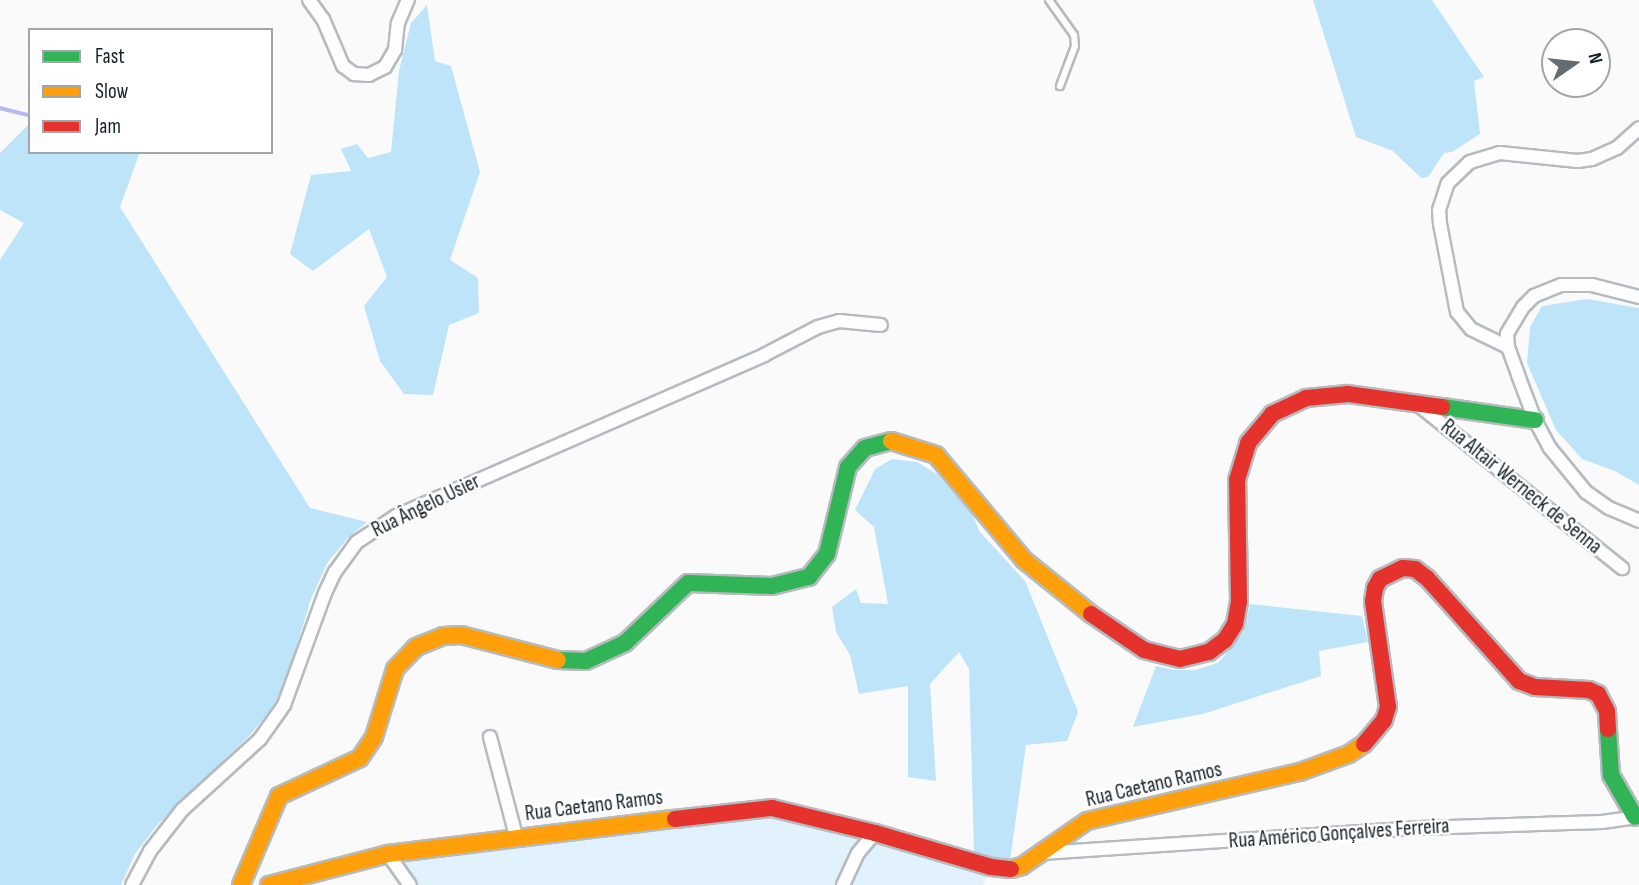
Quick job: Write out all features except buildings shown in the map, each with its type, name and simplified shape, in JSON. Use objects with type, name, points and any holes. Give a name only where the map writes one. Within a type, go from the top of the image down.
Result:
[{"type":"street","points":[[309,0],[323,19],[342,66],[354,74],[369,75],[385,67],[395,50],[398,23],[408,0]]},
{"type":"street","points":[[1508,340],[1471,329],[1457,312],[1439,210],[1448,183],[1469,162],[1500,153],[1578,161],[1592,159],[1617,148],[1639,128]]},
{"type":"street","points":[[1639,297],[1592,285],[1561,285],[1534,296],[1523,307],[1508,340],[1535,420],[1550,448],[1574,481],[1609,508],[1639,521]]},
{"type":"street","name":"Rua Ângelo Usier","points":[[132,885],[150,851],[182,810],[260,739],[279,713],[294,682],[325,593],[335,572],[357,542],[396,516],[764,355],[818,327],[839,321],[881,325]]},
{"type":"street","points":[[242,885],[279,796],[360,758],[373,737],[395,669],[416,648],[443,636],[461,635],[561,661],[586,661],[625,643],[688,583],[696,581],[787,586],[798,582],[809,577],[827,554],[848,467],[866,448],[897,441],[936,455],[1024,560],[1114,632],[1144,650],[1180,659],[1209,652],[1224,640],[1235,624],[1239,601],[1237,480],[1248,443],[1260,427],[1288,405],[1327,394],[1348,394],[1535,420]]},
{"type":"street","name":"Rua Altair Werneck de Senna","points":[[1421,406],[1622,568]]},
{"type":"street","name":"Rua Caetano Ramos","points":[[269,885],[388,854],[516,836],[772,808],[800,812],[1003,869],[1022,866],[1087,821],[1300,772],[1349,754],[1366,743],[1384,720],[1388,707],[1373,601],[1375,588],[1380,579],[1403,568],[1415,569],[1427,578],[1519,681],[1535,687],[1589,690],[1598,694],[1607,711],[1611,775],[1637,817]]},
{"type":"street","points":[[490,737],[516,836]]},
{"type":"street","name":"Rua Américo Gonçalves Ferreira","points":[[1040,853],[1420,828],[1602,822],[1637,817]]},
{"type":"street","points":[[843,885],[858,853],[875,832]]},
{"type":"street","points":[[388,854],[410,885]]},
{"type":"lane","points":[[1049,0],[1074,35],[1075,46],[1060,86]]},
{"type":"shaded area","points":[[1313,0],[1432,0],[1484,77],[1474,81],[1480,134],[1452,152],[1444,153],[1428,177],[1421,178],[1393,151],[1356,137]]},
{"type":"shaded area","points":[[427,5],[435,61],[451,66],[480,172],[450,260],[478,278],[479,313],[449,325],[433,395],[404,394],[380,361],[364,306],[387,277],[369,229],[313,271],[290,254],[311,175],[351,171],[341,149],[357,144],[368,158],[391,152],[399,71],[411,23]]},
{"type":"shaded area","points":[[28,125],[28,154],[139,154],[120,207],[310,508],[367,522],[347,539],[328,562],[311,599],[283,690],[269,712],[250,735],[158,824],[135,854],[121,885],[0,885],[0,260],[24,223],[0,210],[0,153]]},
{"type":"shaded area","points":[[1587,299],[1639,308],[1639,485],[1615,471],[1582,459],[1556,430],[1527,363],[1530,327],[1542,306]]},
{"type":"shaded area","points":[[892,459],[917,462],[937,474],[972,514],[980,532],[1025,581],[1078,712],[1067,741],[1026,745],[1010,861],[974,852],[969,669],[959,652],[930,684],[936,781],[908,777],[908,686],[859,694],[850,655],[836,632],[832,607],[856,589],[861,603],[888,604],[874,527],[855,510],[875,469]]},
{"type":"shaded area","points":[[1250,604],[1362,616],[1368,642],[1319,651],[1321,676],[1203,714],[1133,727],[1156,666],[1174,670],[1195,670],[1218,663],[1244,632]]},
{"type":"shaded area","points":[[744,809],[991,867],[983,885],[410,885],[388,854]]},
{"type":"waterway","points":[[0,108],[28,115]]},
{"type":"traffic: fast","points":[[1442,407],[1535,420]]},
{"type":"traffic: fast","points":[[558,660],[586,661],[625,643],[688,583],[772,586],[809,577],[827,554],[848,467],[865,448],[891,441]]},
{"type":"traffic: fast","points":[[1608,729],[1611,775],[1635,817]]},
{"type":"traffic: slow","points":[[891,441],[936,455],[1024,560],[1091,614]]},
{"type":"traffic: slow","points":[[241,885],[279,796],[360,758],[374,737],[395,669],[416,647],[443,636],[461,635],[558,660]]},
{"type":"traffic: slow","points":[[1011,869],[1022,866],[1087,821],[1300,772],[1349,754],[1364,744]]},
{"type":"traffic: slow","points":[[269,885],[388,854],[675,819]]},
{"type":"traffic: jam","points":[[1091,614],[1144,650],[1180,659],[1209,652],[1225,640],[1235,624],[1239,602],[1237,480],[1248,443],[1272,414],[1306,398],[1348,394],[1442,407]]},
{"type":"traffic: jam","points":[[1364,744],[1384,720],[1388,707],[1373,601],[1375,588],[1380,579],[1403,568],[1415,569],[1427,578],[1519,681],[1535,687],[1589,690],[1598,694],[1607,711],[1608,729]]},
{"type":"traffic: jam","points":[[675,819],[772,808],[875,833],[991,867],[1011,869]]}]
